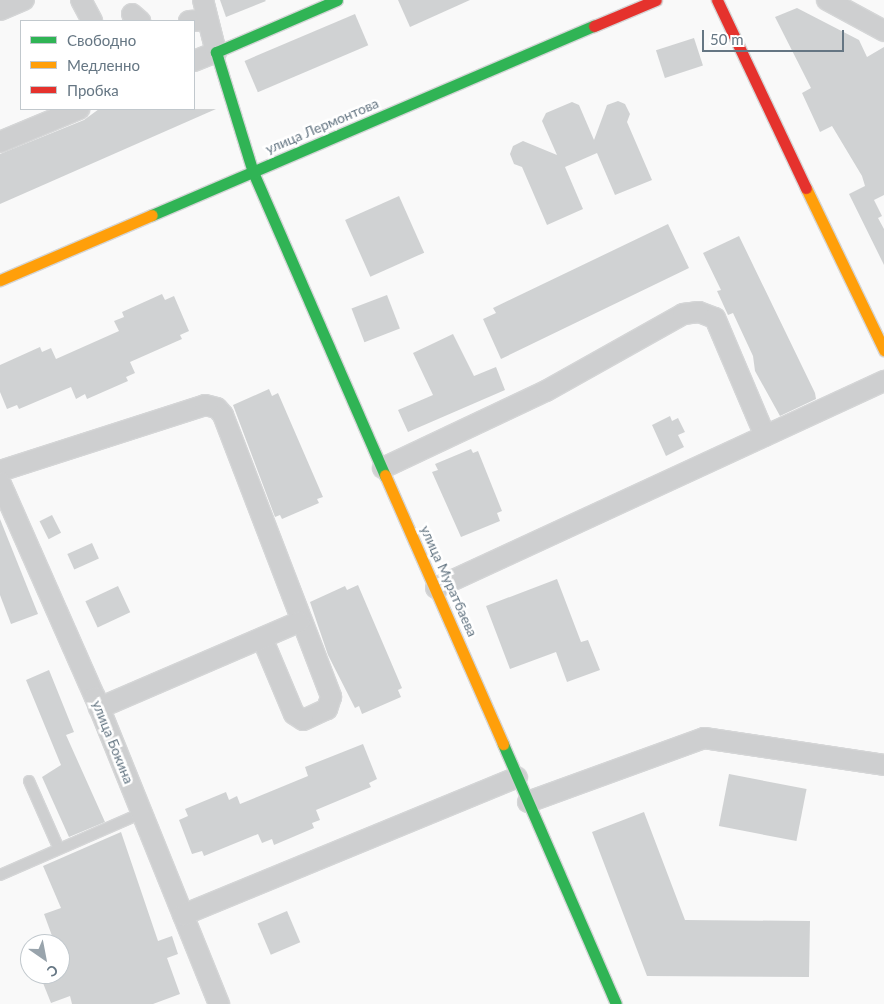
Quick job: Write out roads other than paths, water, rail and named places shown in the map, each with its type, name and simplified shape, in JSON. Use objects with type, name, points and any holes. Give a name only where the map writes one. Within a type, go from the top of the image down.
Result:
[{"type":"street","points":[[0,10],[24,0]]},
{"type":"street","points":[[81,0],[91,20]]},
{"type":"street","points":[[203,0],[198,20],[216,52]]},
{"type":"street","points":[[195,61],[337,0]]},
{"type":"street","name":"улица Лермонтова","points":[[0,280],[656,0]]},
{"type":"street","points":[[716,0],[884,350]]},
{"type":"street","points":[[827,0],[884,30]]},
{"type":"street","name":"улица Муратбаева","points":[[216,52],[253,172],[616,1004]]},
{"type":"street","points":[[0,142],[77,110]]},
{"type":"street","points":[[383,468],[546,391],[683,314],[699,312],[715,318],[765,436]]},
{"type":"street","points":[[436,588],[884,381]]},
{"type":"street","points":[[0,471],[205,405],[217,408],[223,415],[299,622],[331,697],[327,709],[302,720],[294,714],[262,638]]},
{"type":"street","name":"улица Бокина","points":[[0,482],[99,708],[219,1004]]},
{"type":"street","points":[[99,708],[299,622]]},
{"type":"street","points":[[528,802],[704,738],[884,765]]},
{"type":"street","points":[[183,915],[517,777]]},
{"type":"lane","points":[[29,781],[59,849]]},
{"type":"lane","points":[[0,875],[142,813]]}]
